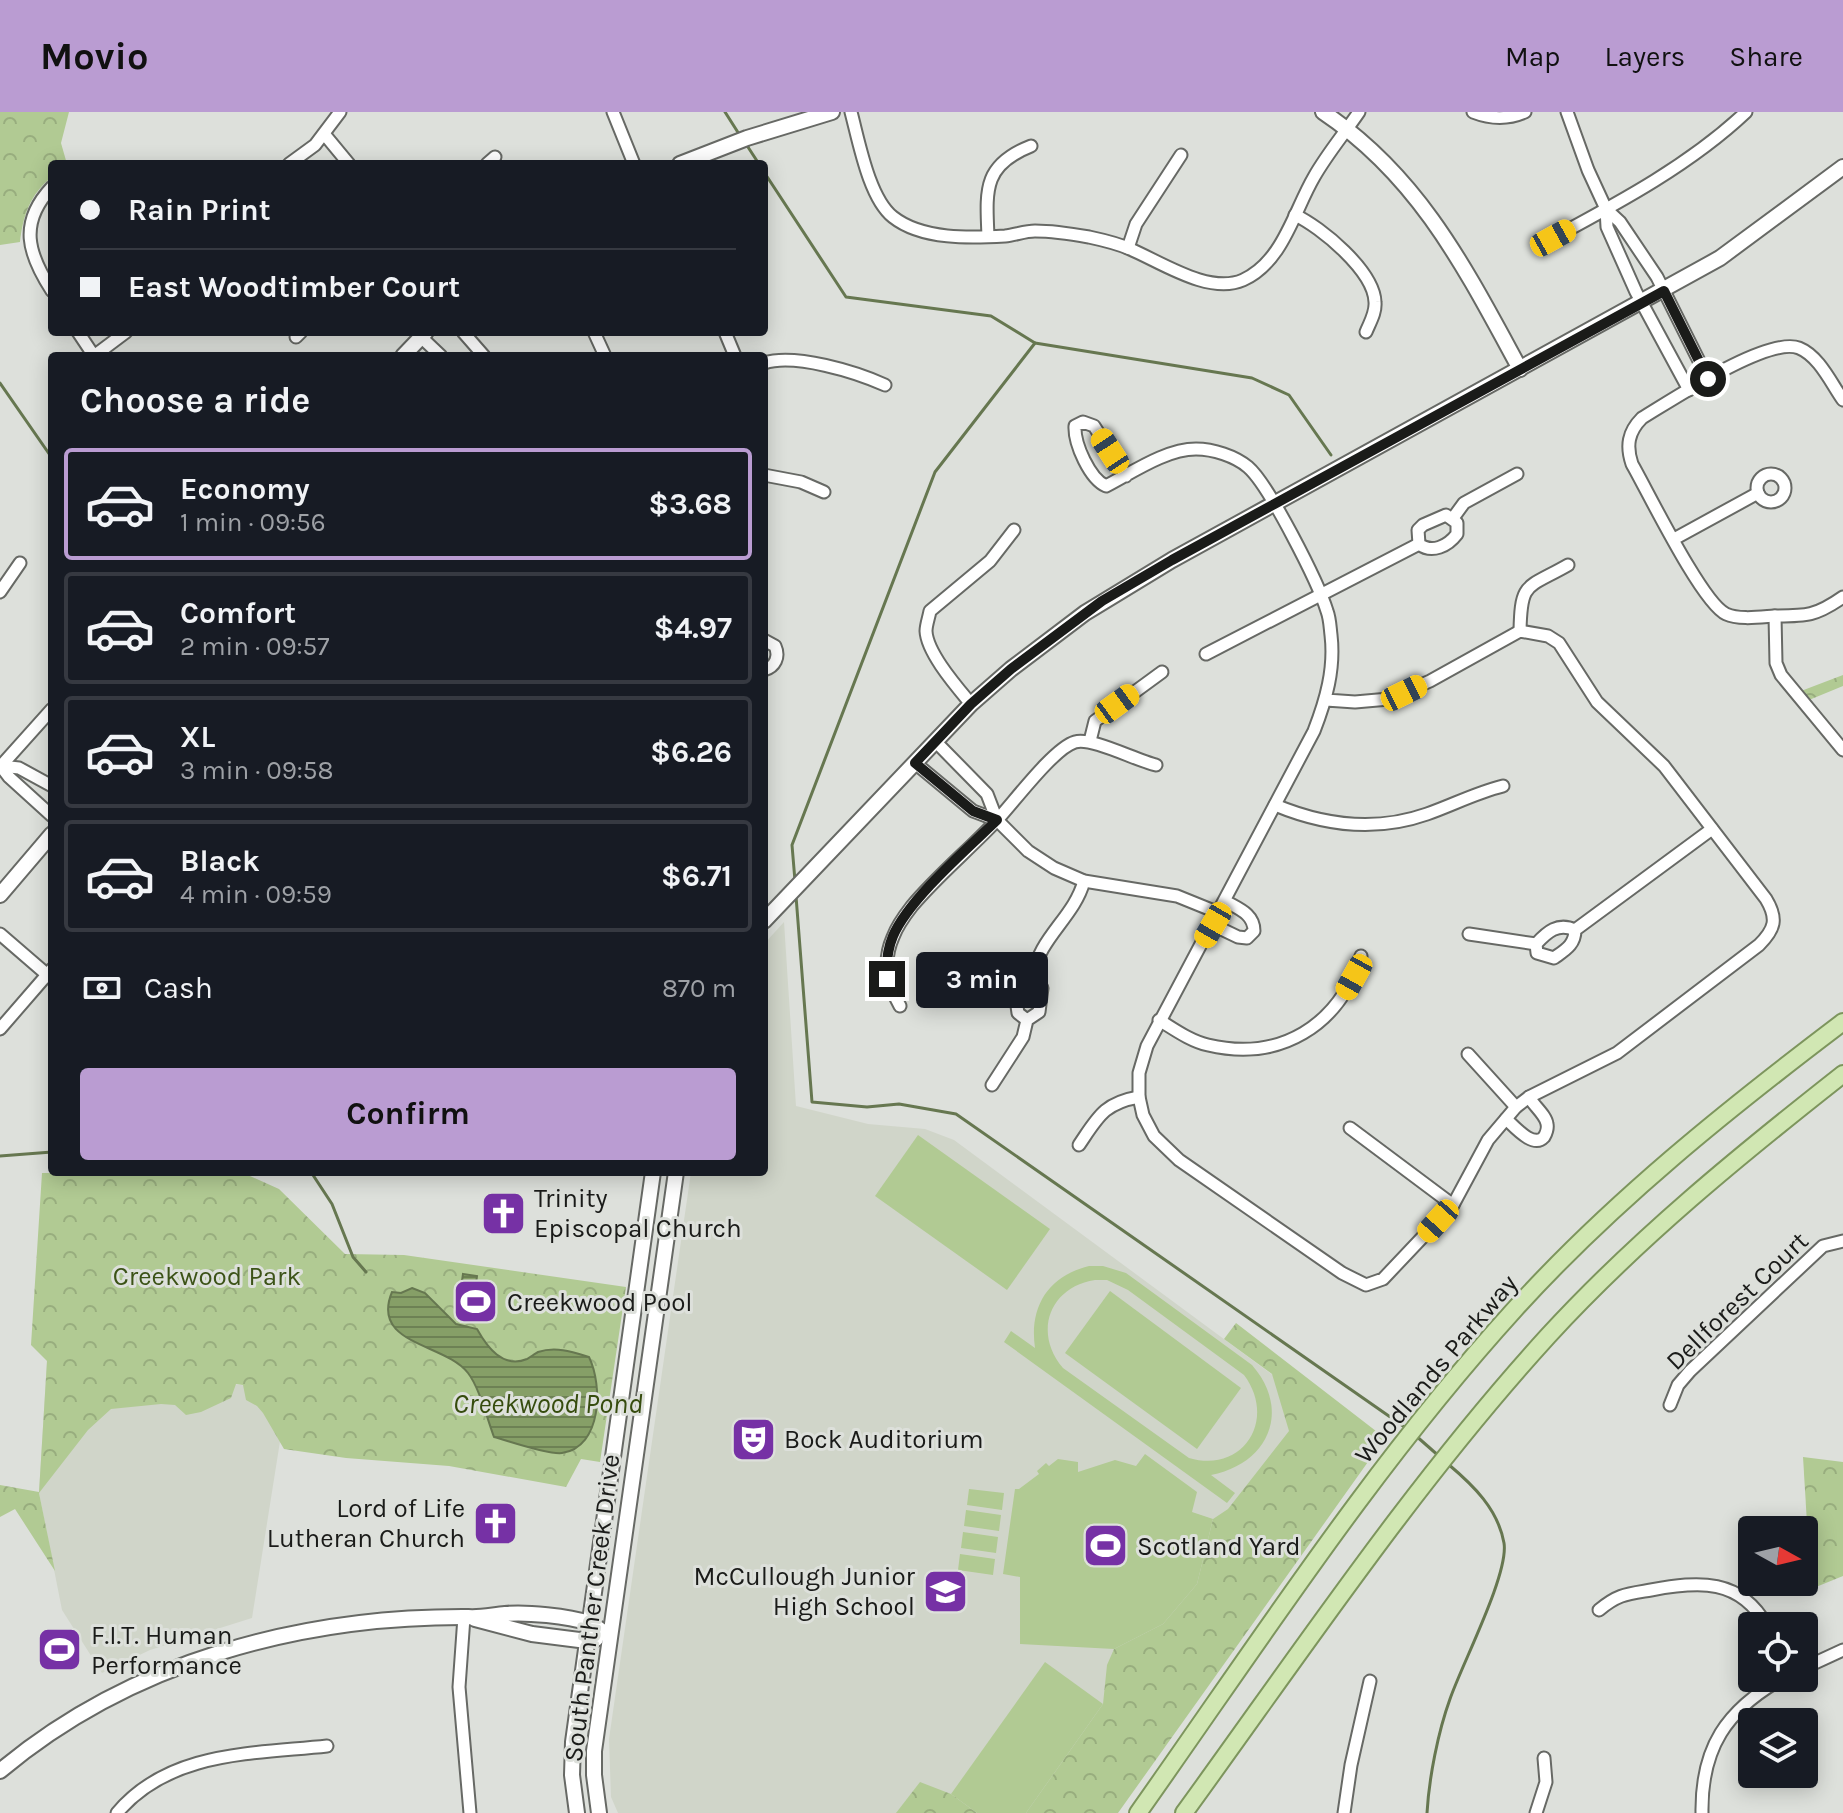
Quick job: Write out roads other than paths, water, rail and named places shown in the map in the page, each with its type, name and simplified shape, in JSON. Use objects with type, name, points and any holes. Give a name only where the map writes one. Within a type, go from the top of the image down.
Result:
[{"type":"main road","name":"Woodlands Parkway","points":[[1138,1813],[1398,1449],[1481,1347],[1567,1254],[1675,1155],[1843,1022]]},
{"type":"main road","points":[[1184,1813],[1332,1607],[1513,1374],[1597,1285],[1706,1184],[1843,1074]]},
{"type":"street","points":[[295,160],[325,135],[340,112]]},
{"type":"street","points":[[613,112],[632,160]]},
{"type":"street","points":[[690,160],[832,112]]},
{"type":"street","points":[[851,112],[874,190],[892,216],[909,227],[942,234],[988,236],[1033,231],[1066,233],[1128,248],[1171,270],[1197,279],[1234,283],[1246,279],[1267,263],[1313,178],[1359,112]]},
{"type":"street","points":[[1323,112],[1348,128],[1393,169],[1422,203],[1471,279],[1520,369]]},
{"type":"street","points":[[1473,112],[1506,118],[1525,112]]},
{"type":"street","points":[[1567,112],[1606,209],[1607,227],[1642,302],[1689,390]]},
{"type":"street","points":[[1553,238],[1606,209],[1714,140],[1746,112]]},
{"type":"street","points":[[325,135],[346,160]]},
{"type":"street","points":[[988,236],[987,189],[995,168],[1031,146]]},
{"type":"street","points":[[1128,248],[1136,224],[1181,155]]},
{"type":"street","points":[[768,917],[971,704],[1022,660],[1102,601],[1664,291],[1739,246],[1843,167]]},
{"type":"street","points":[[48,192],[39,204],[29,233],[34,261],[48,284]]},
{"type":"street","points":[[1606,209],[1620,222],[1657,277],[1708,379]]},
{"type":"street","points":[[1295,215],[1316,225],[1333,239],[1372,289],[1374,313],[1366,332]]},
{"type":"street","points":[[99,352],[121,336]]},
{"type":"street","points":[[407,352],[421,336]]},
{"type":"street","points":[[425,336],[438,352]]},
{"type":"street","points":[[466,336],[480,352]]},
{"type":"street","points":[[1843,400],[1809,355],[1789,346],[1777,346],[1708,379],[1642,418],[1633,427],[1628,452],[1704,594],[1725,613],[1738,616],[1808,616],[1823,612],[1843,597]]},
{"type":"street","points":[[768,363],[787,361],[831,368],[862,375],[885,385]]},
{"type":"street","points":[[1126,476],[1094,426],[1083,422],[1075,426],[1075,438],[1098,483],[1106,486],[1184,450],[1199,449],[1233,458],[1247,466],[1261,481],[1275,505],[1321,595],[1328,613],[1332,639],[1326,700],[1314,731],[1216,919],[1159,1020],[1142,1060],[1139,1097],[1143,1115],[1149,1128],[1179,1160],[1342,1273],[1366,1285],[1383,1279],[1453,1205],[1488,1140],[1516,1107],[1529,1097],[1617,1053],[1759,945],[1772,933],[1775,923],[1773,910],[1766,899],[1664,766],[1597,702],[1559,643],[1538,632],[1520,631],[1430,681],[1389,699],[1355,702],[1326,700]]},
{"type":"street","points":[[1453,518],[1464,503],[1517,474]]},
{"type":"street","points":[[768,476],[801,482],[824,492]]},
{"type":"street","points":[[1674,539],[1758,493]]},
{"type":"street","points":[[1446,515],[1453,518],[1458,528],[1452,540],[1430,550],[1419,544],[1418,530],[1423,525],[1437,517],[1446,515]]},
{"type":"street","points":[[971,704],[954,685],[932,648],[926,632],[930,611],[990,561],[1014,530]]},
{"type":"street","points":[[1206,654],[1419,544]]},
{"type":"street","points":[[0,592],[20,563]]},
{"type":"street","points":[[1520,631],[1521,600],[1526,589],[1568,565]]},
{"type":"street","points":[[1775,616],[1776,663],[1781,675],[1843,750]]},
{"type":"street","points":[[768,642],[775,646],[778,656],[774,665],[768,668]]},
{"type":"street","points":[[1090,741],[1095,721],[1162,672]]},
{"type":"street","points":[[1,765],[48,713]]},
{"type":"street","points":[[900,1006],[887,979],[886,964],[892,937],[912,906],[1053,758],[1074,742],[1090,741],[1135,760],[1156,765]]},
{"type":"street","points":[[936,742],[987,794],[997,820],[1028,851],[1054,868],[1084,881],[1177,896],[1216,919],[1238,937],[1247,938],[1254,931],[1254,922],[1250,916],[1225,901]]},
{"type":"street","points":[[915,763],[973,811],[997,820]]},
{"type":"street","points":[[1,765],[19,768],[48,784]]},
{"type":"street","points":[[1,765],[9,777],[48,812]]},
{"type":"street","points":[[1275,805],[1335,824],[1360,825],[1425,815],[1475,793],[1503,786]]},
{"type":"street","points":[[1575,930],[1570,946],[1554,958],[1537,953],[1536,944],[1546,933],[1557,927],[1575,930],[1712,829]]},
{"type":"street","points":[[0,895],[48,839]]},
{"type":"street","points":[[1027,1020],[1018,1013],[1017,991],[1021,984],[1033,977],[1038,953],[1069,913],[1084,881]]},
{"type":"street","points":[[0,934],[48,972]]},
{"type":"street","points":[[1469,934],[1536,944]]},
{"type":"street","points":[[1159,1020],[1207,1045],[1260,1048],[1285,1043],[1308,1031],[1329,1014],[1354,977],[1361,956]]},
{"type":"street","points":[[0,1029],[48,976]]},
{"type":"street","points":[[992,1085],[1023,1037],[1027,1020],[1039,1012],[1042,988],[1033,977]]},
{"type":"street","points":[[1468,1054],[1516,1107]]},
{"type":"street","points":[[1079,1145],[1101,1113],[1112,1104],[1139,1097]]},
{"type":"street","points":[[1506,1119],[1530,1140],[1545,1136],[1548,1127],[1546,1119],[1529,1097]]},
{"type":"street","points":[[1350,1128],[1453,1205]]},
{"type":"street","name":"South Panther Creek Drive","points":[[577,1813],[572,1775],[573,1742],[652,1176]]},
{"type":"street","name":"South Panther Creek Drive","points":[[599,1813],[594,1751],[675,1176]]},
{"type":"street","name":"Dellforest Court","points":[[1670,1405],[1678,1385],[1711,1350],[1823,1246],[1843,1241]]},
{"type":"street","points":[[1599,1610],[1615,1596],[1677,1585],[1707,1584],[1734,1592],[1759,1612]]},
{"type":"street","points":[[0,1771],[90,1711],[147,1680],[206,1656],[274,1636],[331,1625],[419,1616],[468,1617],[509,1613],[590,1624],[609,1636]]},
{"type":"street","points":[[468,1617],[532,1634],[587,1641],[609,1636]]},
{"type":"street","points":[[468,1617],[459,1687],[470,1813]]},
{"type":"street","points":[[1818,1662],[1843,1650]]},
{"type":"street","points":[[1344,1813],[1351,1765],[1370,1681]]},
{"type":"street","points":[[1702,1813],[1705,1768],[1717,1738],[1738,1710],[1760,1692]]},
{"type":"street","points":[[117,1813],[147,1785],[184,1766],[227,1756],[327,1746]]},
{"type":"street","points":[[1536,1813],[1546,1782],[1544,1758]]},
{"type":"water","name":"Creekwood Pool","points":[[463,1274],[477,1276],[475,1291],[493,1293],[491,1314],[458,1310]]},
{"type":"water","name":"Creekwood Pond","points":[[412,1288],[425,1293],[456,1324],[477,1329],[491,1349],[503,1359],[518,1361],[551,1350],[589,1357],[594,1369],[597,1399],[592,1428],[585,1440],[575,1448],[556,1453],[494,1437],[468,1373],[457,1363],[400,1333],[391,1323],[388,1309],[392,1292],[401,1293]]},
{"type":"waterway","points":[[725,112],[739,134]]},
{"type":"waterway","points":[[746,144],[756,160]]},
{"type":"waterway","points":[[768,178],[846,297],[991,316],[1035,343]]},
{"type":"waterway","points":[[795,881],[792,845],[935,472],[1035,343],[1252,378],[1289,395],[1331,455]]},
{"type":"waterway","points":[[0,383],[48,452]]},
{"type":"waterway","points":[[796,896],[812,1102],[867,1107],[899,1104],[956,1114],[1406,1428]]},
{"type":"waterway","points":[[0,1156],[48,1152]]},
{"type":"waterway","points":[[314,1176],[332,1204],[353,1257],[366,1272]]},
{"type":"waterway","points":[[1415,1435],[1440,1457]]},
{"type":"waterway","points":[[1427,1813],[1435,1755],[1446,1712],[1492,1597],[1504,1557],[1501,1531],[1490,1509],[1475,1489],[1448,1464]]},
{"type":"place","name":"Trinity Episcopal Church","points":[[503,1213]]},
{"type":"place","name":"Creekwood Pool","points":[[476,1302]]},
{"type":"place","name":"Bock Auditorium","points":[[753,1439]]},
{"type":"place","name":"Lord of Life Lutheran Church","points":[[496,1523]]},
{"type":"place","name":"Scotland Yard","points":[[1106,1546]]},
{"type":"place","name":"McCullough Junior High School","points":[[946,1591]]},
{"type":"place","name":"F.I.T. Human Performance","points":[[60,1650]]},
{"type":"park label","name":"Creekwood Park","points":[[207,1276]]}]
